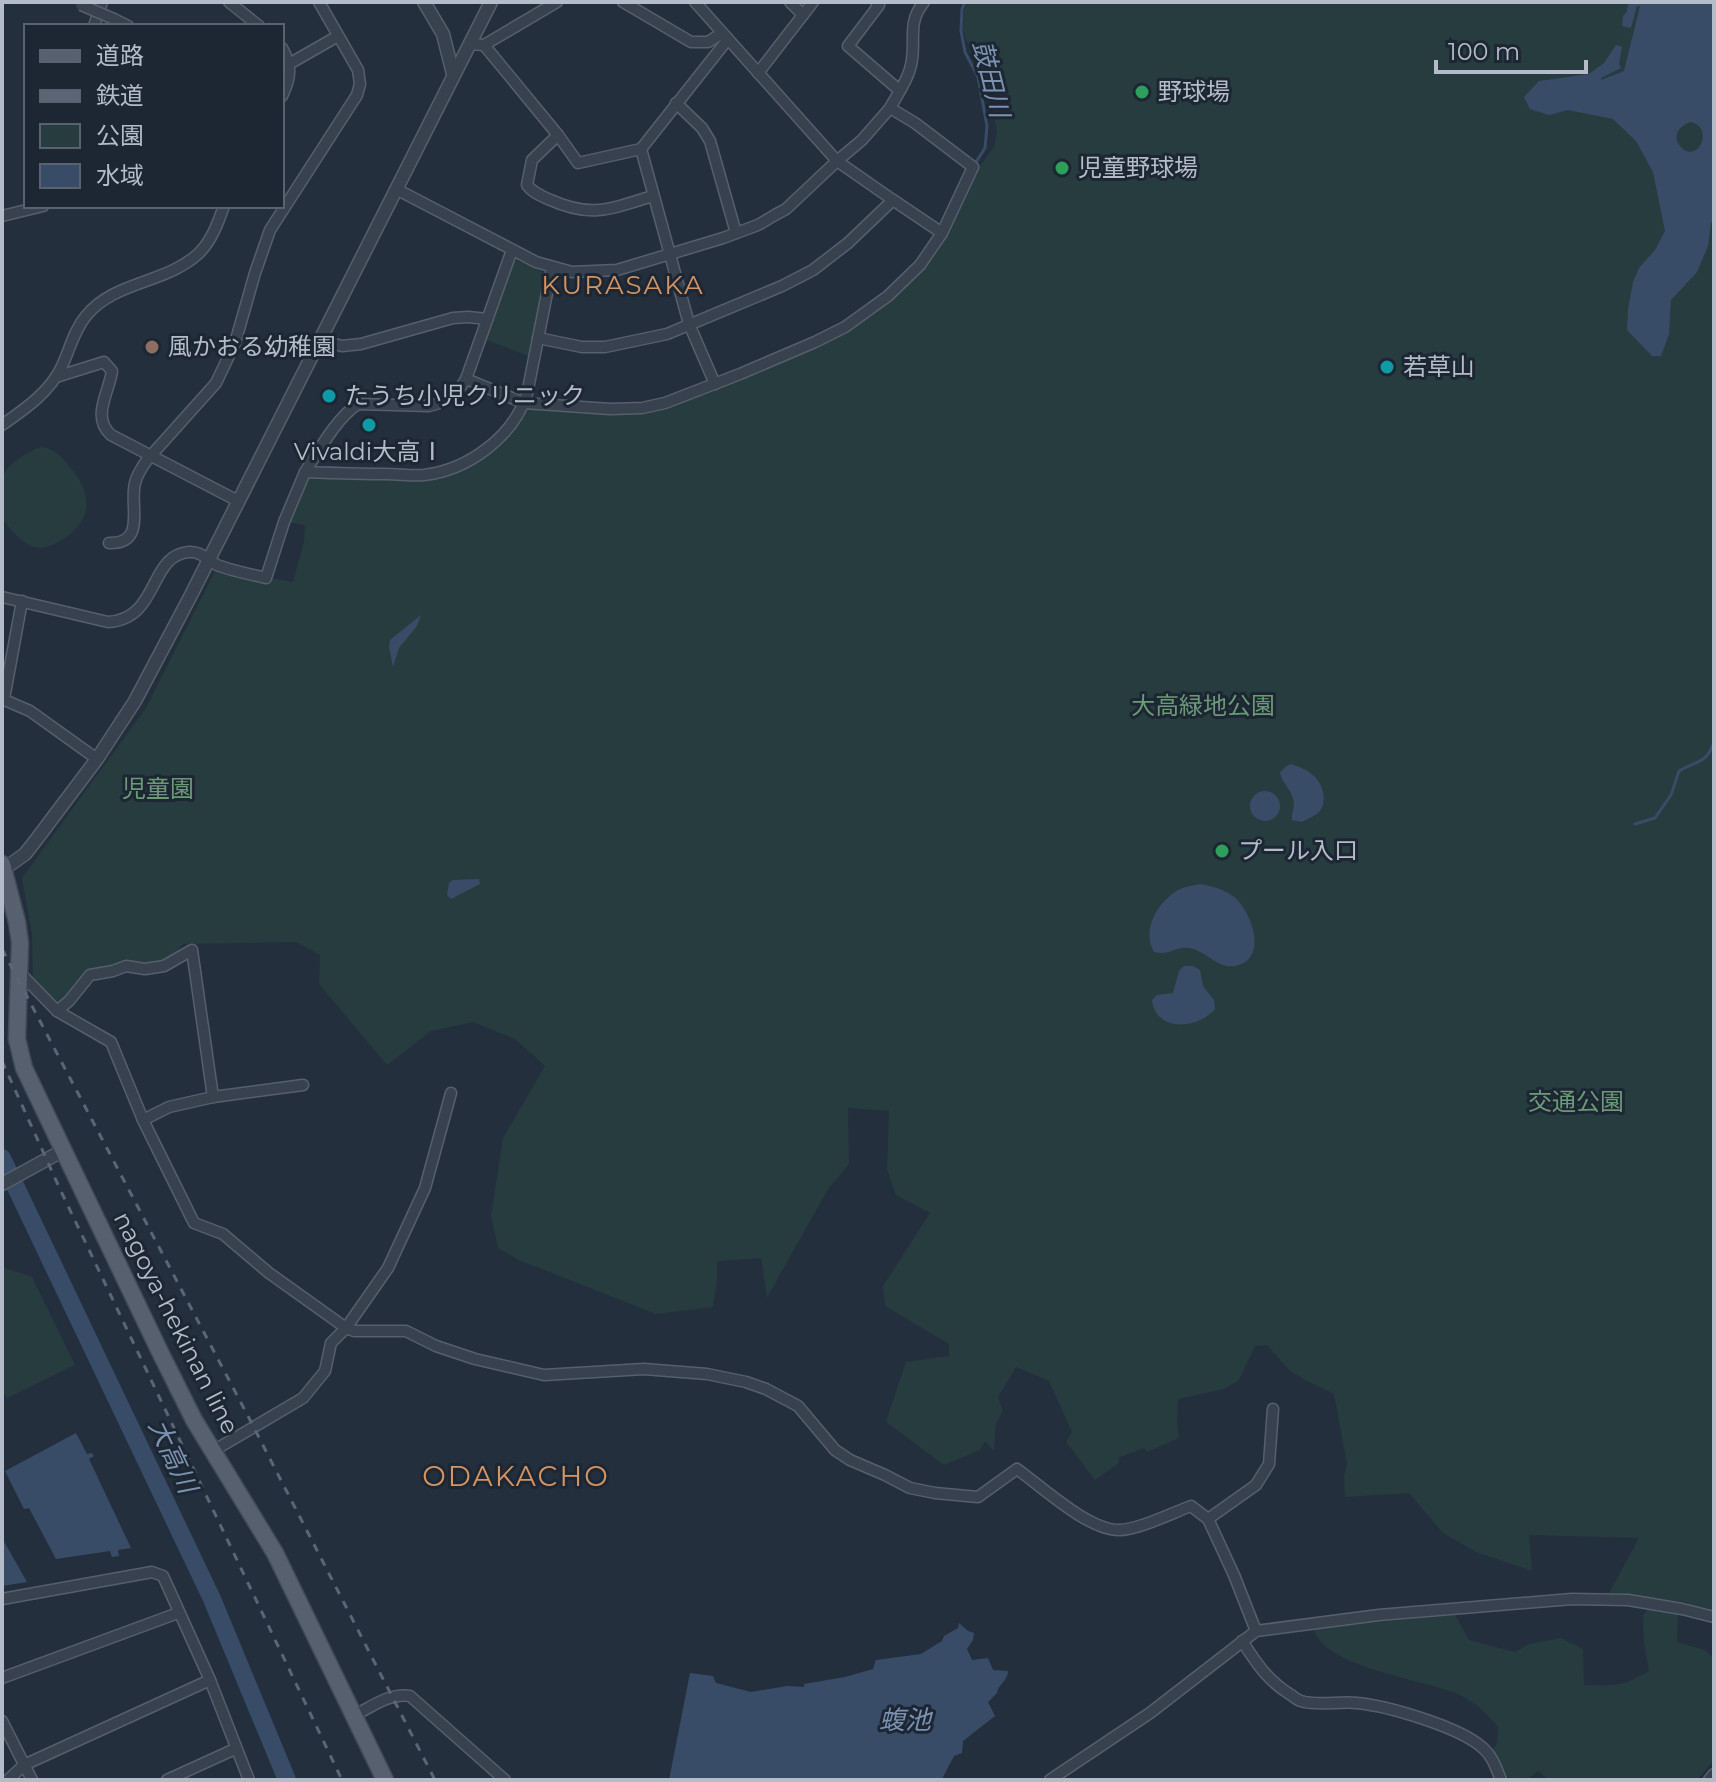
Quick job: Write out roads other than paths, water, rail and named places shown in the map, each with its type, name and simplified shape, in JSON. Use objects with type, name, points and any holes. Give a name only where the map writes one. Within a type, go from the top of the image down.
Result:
[{"type":"main road","name":"nagoya-hekinan line","points":[[3,866],[20,943],[17,1039],[24,1068],[194,1420],[275,1553],[385,1780]]},
{"type":"street","points":[[95,24],[102,2]]},
{"type":"street","points":[[229,2],[256,24]]},
{"type":"street","points":[[109,543],[126,540],[132,532],[135,522],[133,497],[138,473],[216,383],[235,343],[270,230],[355,102],[360,84],[358,70],[319,2]]},
{"type":"street","points":[[424,2],[443,34],[453,74]]},
{"type":"street","points":[[3,866],[25,854],[97,759],[135,701],[491,2]]},
{"type":"street","points":[[470,44],[484,45],[557,2]]},
{"type":"street","points":[[623,2],[691,42],[708,42],[725,36]]},
{"type":"street","points":[[695,2],[837,161],[942,233]]},
{"type":"street","points":[[790,2],[803,15]]},
{"type":"street","points":[[758,73],[813,2]]},
{"type":"street","points":[[876,2],[879,5],[848,46],[899,90]]},
{"type":"street","points":[[396,189],[512,250],[552,268],[572,272],[607,272],[627,268],[736,233],[786,209],[872,131],[890,108],[910,69],[913,20],[924,2]]},
{"type":"street","points":[[78,3],[124,24]]},
{"type":"street","points":[[289,64],[338,36]]},
{"type":"street","points":[[484,45],[578,163],[641,149],[725,36]]},
{"type":"street","points":[[284,53],[289,64],[289,81],[284,92]]},
{"type":"street","points":[[676,103],[695,120],[710,141],[736,233]]},
{"type":"street","points":[[466,379],[524,403],[642,408],[665,403],[715,384],[815,342],[859,317],[912,273],[942,233],[973,167],[890,108]]},
{"type":"street","points":[[558,135],[532,160],[527,185],[531,191],[569,208],[585,211],[613,208],[653,196]]},
{"type":"street","points":[[641,149],[689,324],[715,384]]},
{"type":"street","points":[[538,338],[582,347],[605,347],[667,334],[813,270],[848,243],[893,200]]},
{"type":"street","points":[[2,216],[35,208]]},
{"type":"street","points":[[2,425],[48,388],[86,315],[117,292],[174,271],[198,253],[210,238],[223,208]]},
{"type":"street","points":[[2,597],[108,622],[133,615],[141,607],[168,560],[186,552],[201,554],[217,565],[266,578],[284,522],[305,472],[352,408],[358,404],[438,404],[454,395],[466,379],[512,250]]},
{"type":"street","points":[[305,472],[422,475],[448,469],[472,458],[495,442],[524,403],[552,268]]},
{"type":"street","points":[[320,340],[351,346],[453,318],[487,319]]},
{"type":"street","points":[[56,377],[97,363],[104,362],[110,366],[112,376],[100,420],[105,430],[238,501]]},
{"type":"street","points":[[22,601],[3,699],[45,720],[97,759]]},
{"type":"street","points":[[57,1011],[90,975],[126,966],[145,969],[164,966],[192,950],[213,1097]]},
{"type":"street","points":[[20,973],[57,1011],[111,1042],[143,1120],[194,1223],[223,1234],[269,1273],[346,1328],[354,1331],[406,1331],[436,1346],[475,1359],[544,1375],[644,1369],[707,1374],[746,1382],[798,1406],[835,1450],[850,1460],[910,1488],[978,1497],[1017,1469],[1090,1522],[1120,1530],[1191,1506],[1208,1519],[1256,1631]]},
{"type":"street","points":[[143,1120],[169,1107],[213,1097],[303,1085]]},
{"type":"street","points":[[213,1451],[303,1398],[325,1371],[331,1343],[346,1328],[388,1268],[425,1188],[451,1093]]},
{"type":"street","points":[[5,1182],[64,1150]]},
{"type":"street","points":[[1208,1519],[1256,1485],[1269,1464],[1273,1409]]},
{"type":"street","points":[[2,1599],[152,1572],[163,1576],[210,1680],[249,1780]]},
{"type":"street","points":[[1050,1780],[1150,1713],[1256,1631],[1379,1615],[1572,1599],[1628,1600],[1714,1617]]},
{"type":"street","points":[[2,1678],[178,1613]]},
{"type":"street","points":[[1242,1641],[1266,1676],[1302,1702],[1356,1703],[1428,1721],[1460,1734],[1485,1749],[1501,1780]]},
{"type":"street","points":[[8,1780],[24,1765],[210,1680]]},
{"type":"street","points":[[353,1716],[391,1697],[410,1696],[505,1780]]},
{"type":"street","points":[[2,1721],[32,1780]]},
{"type":"street","points":[[167,1780],[235,1749]]},
{"type":"street","points":[[1709,1780],[1714,1774]]},
{"type":"water","points":[[1629,2],[1714,2],[1714,222],[1711,222],[1708,246],[1697,272],[1671,300],[1669,334],[1661,356],[1652,356],[1627,330],[1633,282],[1665,231],[1653,172],[1636,141],[1613,119],[1568,110],[1549,115],[1530,109],[1524,97],[1539,81],[1589,74],[1604,63],[1616,45],[1622,47],[1621,68],[1601,80],[1624,71],[1640,6],[1637,6],[1631,28],[1622,26]],"holes":[[[1690,122],[1702,131],[1701,143],[1693,151],[1687,151],[1678,143],[1678,132]]]},
{"type":"water","points":[[421,615],[417,626],[399,648],[393,667],[390,640]]},
{"type":"water","points":[[1291,764],[1314,776],[1323,793],[1322,808],[1302,822],[1292,820],[1294,802],[1280,773]]},
{"type":"water","points":[[1265,791],[1276,795],[1280,806],[1276,817],[1265,821],[1254,817],[1250,806],[1254,795]]},
{"type":"water","points":[[479,879],[480,884],[451,899],[447,895],[449,883],[453,880]]},
{"type":"water","points":[[1200,884],[1230,894],[1247,914],[1252,925],[1254,946],[1245,962],[1234,966],[1222,965],[1189,948],[1154,952],[1150,927],[1157,911],[1178,890]]},
{"type":"water","points":[[1184,966],[1200,970],[1203,986],[1214,1000],[1215,1009],[1199,1021],[1169,1023],[1155,1011],[1152,1000],[1157,995],[1173,993],[1179,971]]},
{"type":"water","points":[[76,1433],[87,1454],[94,1456],[89,1459],[131,1548],[118,1550],[119,1556],[112,1557],[110,1551],[56,1559],[29,1508],[24,1509],[5,1471]]},
{"type":"water","points":[[2,1538],[27,1582],[2,1586]]},
{"type":"water","name":"蝮池","points":[[959,1623],[974,1633],[967,1649],[972,1660],[988,1658],[993,1670],[1008,1671],[997,1693],[988,1702],[995,1716],[963,1741],[962,1753],[954,1756],[942,1779],[669,1780],[690,1673],[713,1676],[716,1683],[751,1692],[787,1686],[804,1687],[804,1684],[873,1669],[876,1660],[921,1654],[958,1628]]},
{"type":"waterway","name":"鼓田川","points":[[965,2],[961,31],[965,52],[978,77],[987,126],[985,148],[976,162]]},
{"type":"waterway","points":[[1635,824],[1655,818],[1671,795],[1679,771],[1704,758],[1714,742]]},
{"type":"waterway","name":"大高川","points":[[2,1158],[212,1599],[287,1780]]},
{"type":"railway","points":[[2,949],[435,1780]]},
{"type":"railway","points":[[2,1061],[342,1780]]},
{"type":"place","name":"野球場","points":[[1142,92]]},
{"type":"place","name":"児童野球場","points":[[1062,168]]},
{"type":"place","name":"風かおる幼稚園","points":[[152,347]]},
{"type":"place","name":"若草山","points":[[1387,367]]},
{"type":"place","name":"たうち小児クリニック","points":[[329,396]]},
{"type":"place","name":"Vivaldi大高Ⅰ","points":[[369,425]]},
{"type":"place","name":"プール入口","points":[[1222,851]]},
{"type":"district","name":"KURASAKA","points":[[623,285]]},
{"type":"district","name":"ODAKACHO","points":[[516,1476]]},
{"type":"park label","name":"大高緑地公園","points":[[1203,706]]},
{"type":"park label","name":"児童園","points":[[158,789]]},
{"type":"park label","name":"交通公園","points":[[1576,1102]]}]
